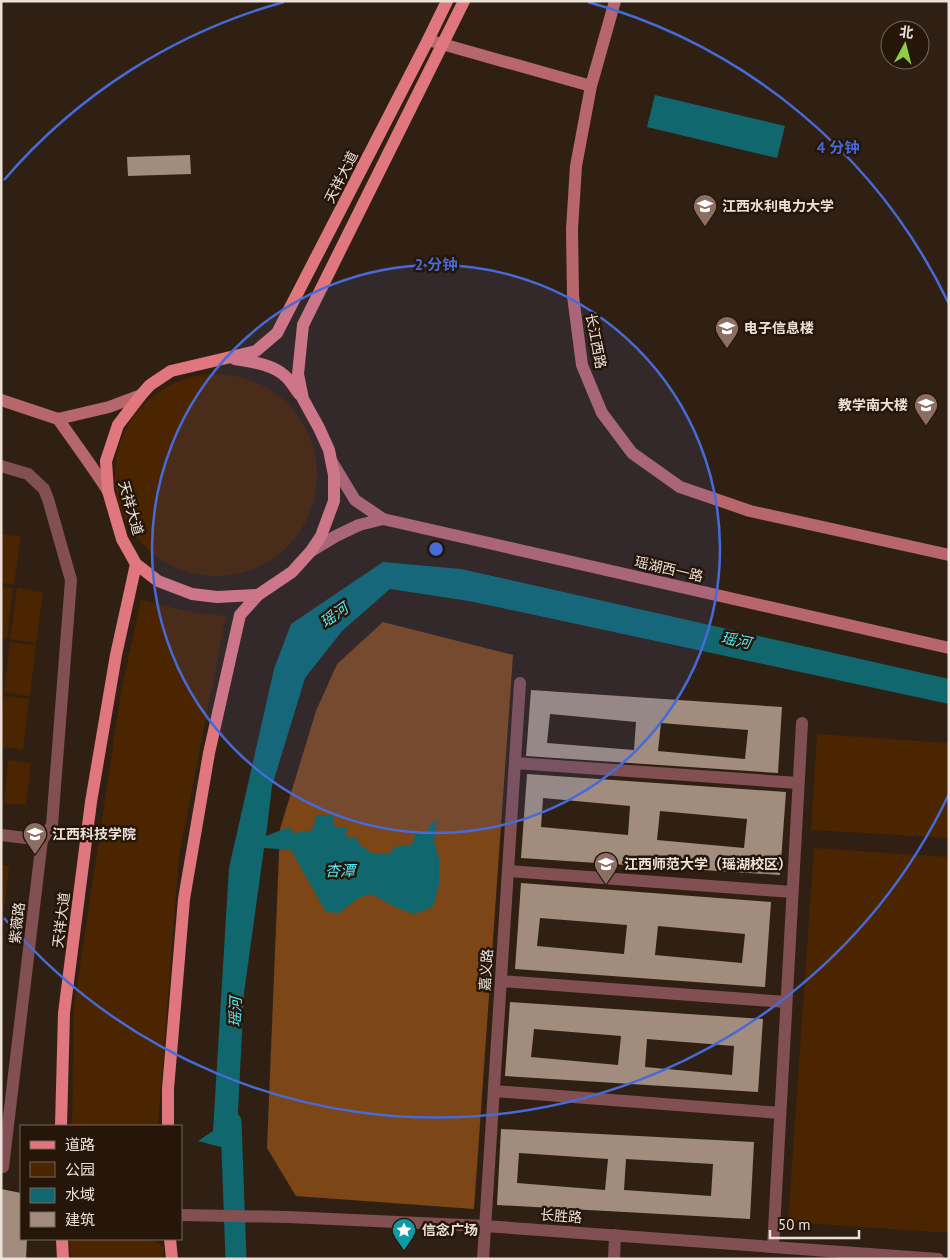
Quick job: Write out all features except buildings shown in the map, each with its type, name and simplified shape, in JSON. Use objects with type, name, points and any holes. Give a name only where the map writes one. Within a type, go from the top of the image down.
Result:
[{"type":"main road","name":"天祥大道","points":[[61,1125],[64,1014],[91,802],[116,655],[136,564],[122,538],[108,491],[106,461],[118,425],[150,385],[171,371],[256,351],[277,333],[447,1]]},
{"type":"main road","points":[[303,399],[298,374],[303,324],[464,1]]},
{"type":"main road","points":[[168,1125],[168,1089],[184,899],[209,753],[240,614],[258,595],[292,572],[311,551],[322,536],[334,501],[334,475],[329,450],[303,399],[285,376],[271,367],[228,358]]},
{"type":"main road","points":[[136,564],[158,581],[192,594],[217,597],[258,595]]},
{"type":"main road","points":[[62,1240],[63,1259]]},
{"type":"main road","points":[[170,1240],[172,1259]]},
{"type":"street","name":"长江西路","points":[[616,1],[591,86],[576,166],[572,229],[573,296],[582,365],[602,413],[632,453],[680,487],[750,511],[949,555]]},
{"type":"street","points":[[428,40],[591,86]]},
{"type":"street","points":[[1,400],[58,419],[109,407],[141,395]]},
{"type":"street","points":[[58,419],[108,491]]},
{"type":"street","points":[[331,461],[355,500],[383,519]]},
{"type":"street","name":"紫薇路","points":[[1,466],[28,474],[44,489],[71,580],[52,825],[42,840],[4,1167],[1,1167]]},
{"type":"street","points":[[311,551],[359,525],[383,519]]},
{"type":"street","name":"瑶湖西一路","points":[[383,519],[949,648]]},
{"type":"street","name":"嘉义路","points":[[483,1259],[520,683]]},
{"type":"street","points":[[773,1247],[802,723]]},
{"type":"street","points":[[515,764],[798,783]]},
{"type":"street","points":[[1,834],[42,840]]},
{"type":"street","points":[[508,871],[792,892]]},
{"type":"street","points":[[501,982],[786,1002]]},
{"type":"street","points":[[494,1091],[780,1113]]},
{"type":"street","name":"长胜路","points":[[182,1215],[288,1217],[485,1226],[938,1259]]},
{"type":"street","points":[[614,1259],[615,1235]]},
{"type":"green space","points":[[216,374],[236,376],[255,382],[272,391],[294,411],[309,436],[315,455],[317,475],[315,495],[309,514],[300,531],[280,553],[255,568],[236,574],[216,576],[196,574],[177,568],[160,559],[138,539],[123,514],[117,495],[115,475],[117,455],[123,436],[132,419],[152,397],[177,382],[196,376]]},
{"type":"green space","points":[[1,534],[21,536],[14,584],[1,583]]},
{"type":"green space","points":[[1,587],[13,588],[7,639],[1,638]]},
{"type":"green space","points":[[17,588],[43,592],[36,643],[10,639]]},
{"type":"green space","points":[[141,600],[191,612],[226,616],[179,856],[158,1125],[72,1125],[74,1007],[121,692]]},
{"type":"green space","points":[[10,642],[36,645],[30,696],[4,692]]},
{"type":"green space","points":[[4,696],[29,699],[23,750],[1,747],[1,714]]},
{"type":"green space","points":[[817,734],[949,743],[949,838],[811,830]]},
{"type":"green space","points":[[8,760],[31,763],[26,805],[4,803]]},
{"type":"green space","points":[[814,848],[949,857],[949,1233],[788,1222]]},
{"type":"green space","points":[[1,865],[9,866],[1,937]]},
{"type":"green space","points":[[69,1240],[153,1240],[163,1247],[164,1259],[70,1259]]},
{"type":"shaded area","points":[[383,622],[513,655],[474,1209],[296,1196],[267,1148],[280,829],[316,711],[337,664]]},
{"type":"water","points":[[655,95],[785,126],[777,158],[647,127]]},
{"type":"water","name":"杏潭","points":[[383,562],[461,569],[949,679],[949,704],[469,601],[390,589],[342,631],[305,678],[272,786],[266,836],[289,827],[294,833],[313,830],[316,815],[333,816],[333,826],[347,828],[346,838],[357,837],[359,844],[373,854],[390,853],[395,847],[413,844],[415,833],[426,834],[430,825],[437,820],[434,842],[439,858],[439,884],[433,907],[414,914],[395,907],[371,894],[358,898],[339,913],[326,912],[291,850],[264,848],[244,993],[236,1151],[198,1141],[213,1131],[229,868],[274,669],[291,624]]},
{"type":"waterway","name":"瑶河","points":[[231,1122],[236,1259]]},
{"type":"place","name":"江西水利电力大学","points":[[705,227]]},
{"type":"place","name":"电子信息楼","points":[[727,349]]},
{"type":"place","name":"教学南大楼","points":[[926,426]]},
{"type":"place","name":"江西科技学院","points":[[35,855]]},
{"type":"place","name":"江西师范大学（瑶湖校区）","points":[[606,885]]},
{"type":"place","name":"信念广场","points":[[404,1251]]}]
